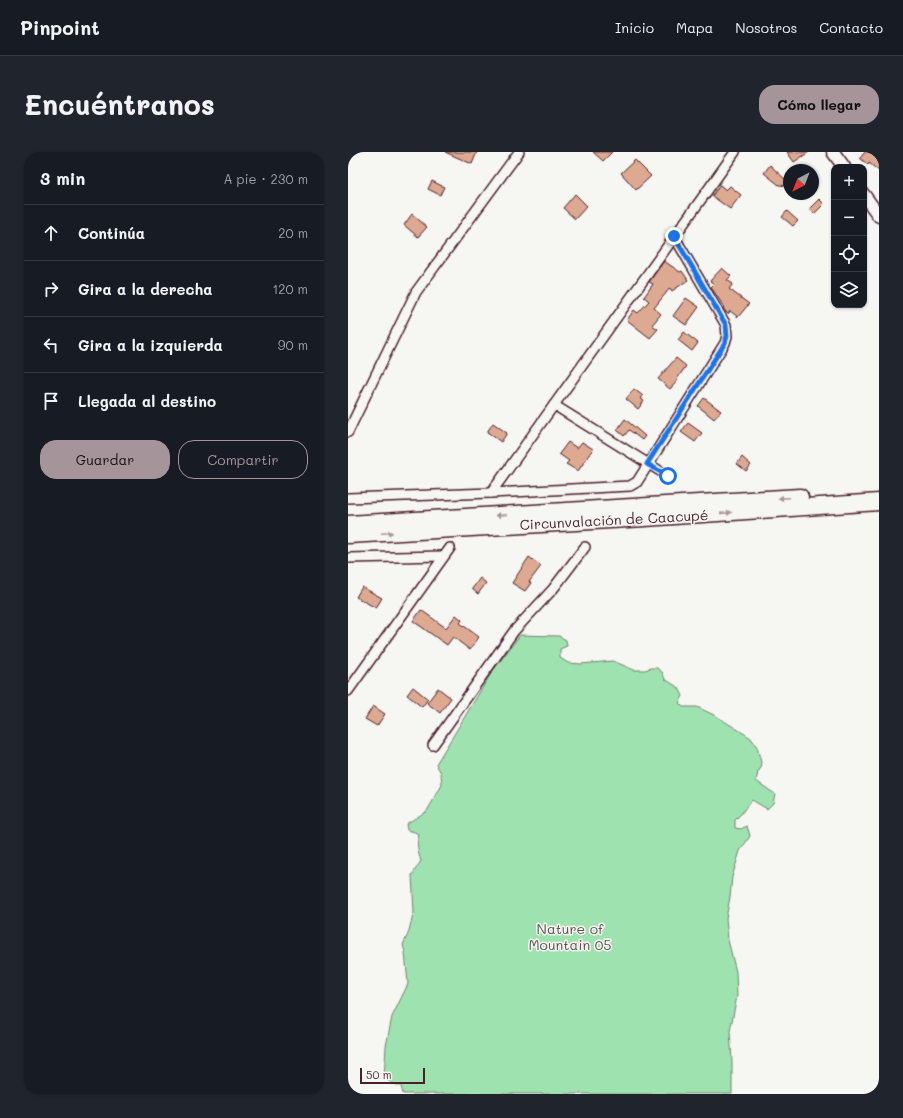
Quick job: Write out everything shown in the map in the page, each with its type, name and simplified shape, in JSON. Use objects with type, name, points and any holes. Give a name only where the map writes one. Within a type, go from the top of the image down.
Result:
[{"type":"highway","name":"Circunvalación de Caacupé","points":[[348,524],[879,492]]},
{"type":"highway","name":"Circunvalación de Caacupé","points":[[348,535],[645,518],[879,502]]},
{"type":"street","points":[[348,432],[416,292],[519,152]]},
{"type":"street","points":[[491,493],[735,152]]},
{"type":"street","points":[[833,152],[842,164]]},
{"type":"street","points":[[867,199],[879,216]]},
{"type":"street","points":[[348,498],[630,486],[637,482],[725,343],[727,336],[726,325],[674,236]]},
{"type":"street","points":[[554,405],[668,476]]},
{"type":"street","points":[[433,745],[514,631],[553,589],[585,547]]},
{"type":"street","points":[[348,690],[450,548]]},
{"type":"street","points":[[348,558],[443,556]]},
{"type":"green space","name":"Nature of Mountain 05","points":[[520,635],[559,636],[566,640],[567,646],[560,649],[560,658],[568,663],[581,664],[613,661],[634,670],[657,668],[662,672],[665,679],[679,688],[683,696],[679,703],[683,707],[697,707],[716,716],[751,738],[757,747],[762,766],[758,772],[756,781],[775,794],[773,803],[767,809],[752,800],[735,820],[735,828],[741,829],[747,826],[750,836],[740,851],[732,877],[726,918],[728,940],[736,972],[737,996],[730,1031],[732,1094],[403,1094],[401,1086],[384,1078],[386,1046],[392,1017],[408,984],[403,945],[408,934],[414,912],[412,875],[421,861],[418,848],[419,835],[415,832],[407,830],[406,824],[427,811],[442,785],[441,773],[436,764],[492,672]]},
{"type":"building","points":[[445,152],[477,152],[472,164]]},
{"type":"building","points":[[593,152],[612,152],[603,161]]},
{"type":"building","points":[[787,152],[809,152],[794,162]]},
{"type":"building","points":[[865,152],[872,152],[879,158],[879,171],[869,163],[868,165],[860,158]]},
{"type":"building","points":[[635,160],[651,176],[636,190],[621,173]]},
{"type":"building","points":[[770,165],[783,177],[783,185],[779,185],[764,173]]},
{"type":"building","points":[[432,181],[444,187],[440,195],[428,189]]},
{"type":"building","points":[[720,185],[726,190],[730,186],[741,195],[730,209],[712,196]]},
{"type":"building","points":[[575,194],[587,206],[575,219],[563,208]]},
{"type":"building","points":[[819,199],[824,204],[814,214],[809,209]]},
{"type":"building","points":[[787,211],[798,221],[793,226],[782,217]]},
{"type":"building","points":[[412,214],[427,227],[418,237],[404,225]]},
{"type":"building","points":[[664,261],[680,272],[682,271],[688,280],[672,291],[670,288],[654,308],[661,314],[652,325],[658,329],[650,338],[627,320],[634,310],[638,313],[649,301],[644,297],[653,284],[649,282]]},
{"type":"building","points":[[722,268],[731,276],[727,280],[733,284],[729,289],[749,304],[738,317],[730,311],[728,314],[725,311],[711,287],[714,284],[710,281]]},
{"type":"building","points":[[686,298],[699,307],[686,325],[673,316]]},
{"type":"building","points":[[684,332],[698,343],[692,351],[678,340]]},
{"type":"building","points":[[676,358],[686,366],[677,379],[678,380],[670,389],[658,379]]},
{"type":"building","points":[[634,389],[643,396],[640,398],[644,401],[638,409],[626,399]]},
{"type":"building","points":[[704,398],[721,411],[714,419],[698,406]]},
{"type":"building","points":[[625,419],[645,436],[642,440],[629,430],[624,436],[617,430]]},
{"type":"building","points":[[493,423],[507,433],[501,442],[487,432]]},
{"type":"building","points":[[688,423],[702,433],[695,442],[681,432]]},
{"type":"building","points":[[568,442],[577,448],[582,442],[593,449],[578,471],[566,464],[569,461],[559,454]]},
{"type":"building","points":[[742,457],[751,465],[746,471],[737,464]]},
{"type":"building","points":[[529,557],[541,566],[529,582],[531,583],[525,591],[512,583]]},
{"type":"building","points":[[480,578],[486,583],[478,594],[472,589]]},
{"type":"building","points":[[362,587],[382,598],[376,608],[356,597]]},
{"type":"building","points":[[421,610],[446,628],[456,615],[462,620],[460,623],[479,637],[470,650],[453,637],[447,645],[413,621]]},
{"type":"building","points":[[413,687],[428,699],[422,707],[407,695]]},
{"type":"building","points":[[438,688],[451,698],[440,713],[427,703]]},
{"type":"building","points":[[373,706],[385,714],[377,726],[365,719]]},
{"type":"route","points":[[668,476],[647,464],[725,343],[727,336],[726,325],[674,236]]}]
